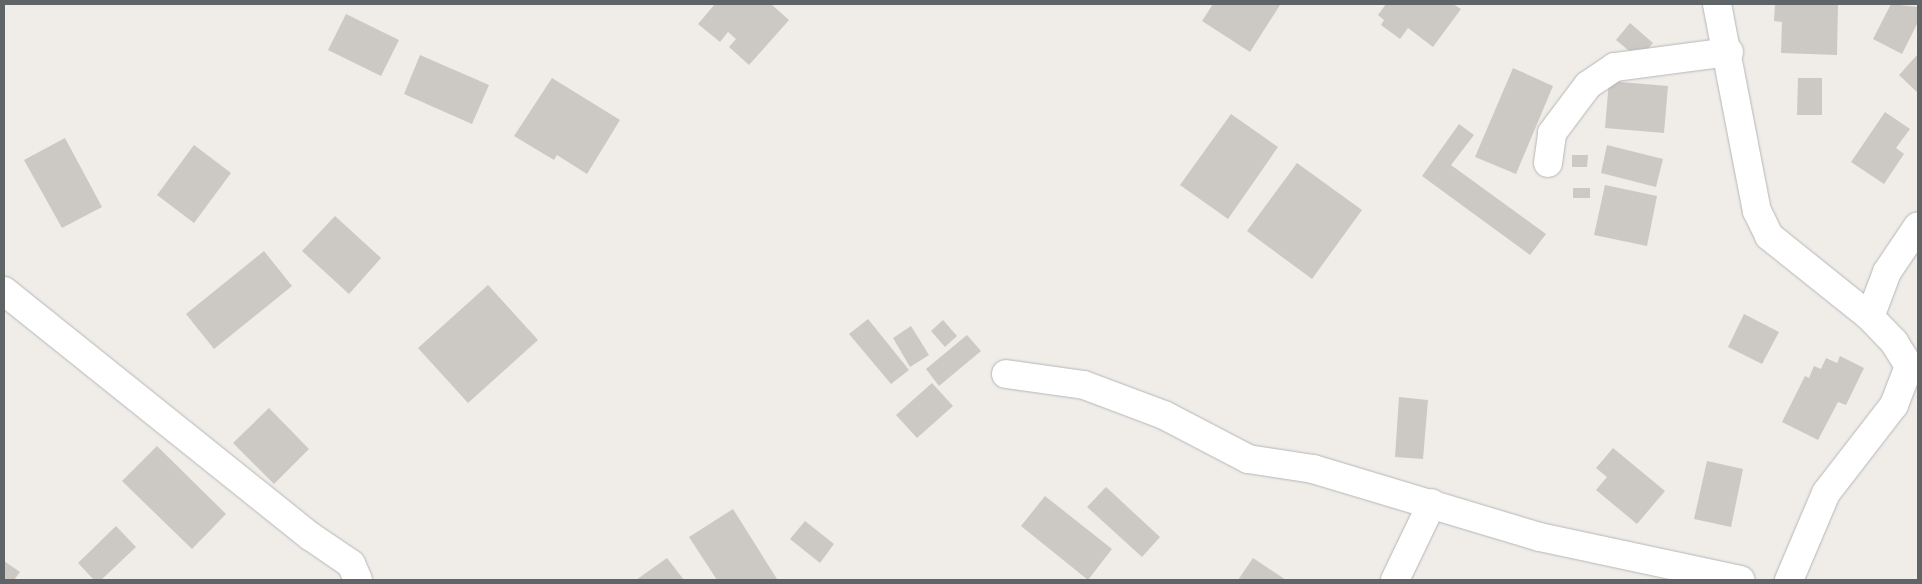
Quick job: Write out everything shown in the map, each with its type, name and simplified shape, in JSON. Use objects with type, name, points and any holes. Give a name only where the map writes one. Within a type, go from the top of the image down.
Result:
[{"type":"street","points":[[1717,4],[1729,52],[1757,211],[1769,236],[1870,317],[1894,342],[1909,366],[1894,405],[1826,493],[1789,580]]},
{"type":"street","points":[[1548,163],[1552,133],[1588,85],[1615,67],[1729,52]]},
{"type":"street","points":[[1870,317],[1888,272],[1918,226]]},
{"type":"street","points":[[4,292],[310,536],[351,564],[358,580]]},
{"type":"street","points":[[1006,374],[1084,386],[1164,416],[1248,459],[1314,469],[1540,537],[1740,580]]},
{"type":"street","points":[[1395,580],[1432,503]]},
{"type":"building","points":[[715,4],[771,4],[789,20],[749,65],[729,47],[736,39],[728,32],[720,42],[698,24]]},
{"type":"building","points":[[1213,4],[1280,5],[1250,52],[1202,21]]},
{"type":"building","points":[[1386,4],[1453,4],[1461,9],[1433,47],[1408,28],[1400,39],[1381,25],[1384,20],[1378,15]]},
{"type":"building","points":[[1775,4],[1838,4],[1837,55],[1781,53],[1782,22],[1774,21]]},
{"type":"building","points":[[1891,4],[1918,7],[1918,22],[1902,54],[1873,39]]},
{"type":"building","points":[[346,14],[399,40],[381,76],[328,50]]},
{"type":"building","points":[[1630,23],[1653,43],[1639,59],[1616,40]]},
{"type":"building","points":[[1918,54],[1918,93],[1899,75]]},
{"type":"building","points":[[420,55],[489,85],[472,124],[404,94]]},
{"type":"building","points":[[1513,68],[1553,86],[1516,174],[1475,157]]},
{"type":"building","points":[[552,78],[620,120],[587,174],[557,155],[554,160],[514,136]]},
{"type":"building","points":[[1798,78],[1822,78],[1822,115],[1797,115]]},
{"type":"building","points":[[1609,81],[1668,86],[1664,133],[1605,128]]},
{"type":"building","points":[[1885,112],[1910,129],[1896,148],[1904,154],[1884,184],[1851,162]]},
{"type":"building","points":[[1231,114],[1278,147],[1228,219],[1180,185]]},
{"type":"building","points":[[1459,124],[1474,135],[1451,165],[1546,234],[1530,255],[1422,176]]},
{"type":"building","points":[[65,138],[102,207],[62,228],[24,160]]},
{"type":"building","points":[[194,145],[231,173],[194,223],[157,195]]},
{"type":"building","points":[[1607,145],[1663,159],[1656,187],[1601,173]]},
{"type":"building","points":[[1572,155],[1588,155],[1587,167],[1572,167]]},
{"type":"building","points":[[1297,163],[1362,210],[1312,279],[1247,231]]},
{"type":"building","points":[[1605,185],[1657,196],[1647,246],[1594,235]]},
{"type":"building","points":[[1573,188],[1590,188],[1590,198],[1573,198]]},
{"type":"building","points":[[335,216],[381,258],[349,294],[302,251]]},
{"type":"building","points":[[264,251],[292,286],[214,349],[186,314]]},
{"type":"building","points":[[488,285],[538,340],[468,403],[418,348]]},
{"type":"building","points":[[1744,314],[1779,332],[1762,364],[1728,347]]},
{"type":"building","points":[[868,319],[909,370],[891,384],[849,334]]},
{"type":"building","points":[[943,320],[957,336],[945,347],[931,331]]},
{"type":"building","points":[[911,326],[929,355],[910,367],[893,338]]},
{"type":"building","points":[[967,335],[981,351],[939,386],[926,369]]},
{"type":"building","points":[[1840,356],[1864,368],[1846,405],[1838,402],[1818,440],[1782,422],[1805,376],[1809,378],[1814,366],[1821,369],[1826,358],[1837,363]]},
{"type":"building","points":[[932,383],[953,406],[917,438],[896,415]]},
{"type":"building","points":[[1399,397],[1428,400],[1423,459],[1395,457]]},
{"type":"building","points":[[269,408],[309,449],[274,484],[233,443]]},
{"type":"building","points":[[157,446],[226,514],[192,549],[122,481]]},
{"type":"building","points":[[1613,448],[1665,491],[1637,524],[1596,490],[1607,477],[1596,468]]},
{"type":"building","points":[[1707,461],[1743,469],[1731,527],[1694,519]]},
{"type":"building","points":[[1106,487],[1160,537],[1142,557],[1087,507]]},
{"type":"building","points":[[1045,496],[1112,549],[1088,580],[1021,526]]},
{"type":"building","points":[[733,509],[777,579],[717,580],[689,537]]},
{"type":"building","points":[[805,521],[834,544],[820,563],[790,539]]},
{"type":"building","points":[[116,526],[136,547],[101,580],[94,580],[78,563]]},
{"type":"building","points":[[667,558],[684,580],[636,580]]},
{"type":"building","points":[[1253,558],[1286,580],[1238,580]]},
{"type":"building","points":[[4,561],[20,572],[14,580],[4,580]]}]
